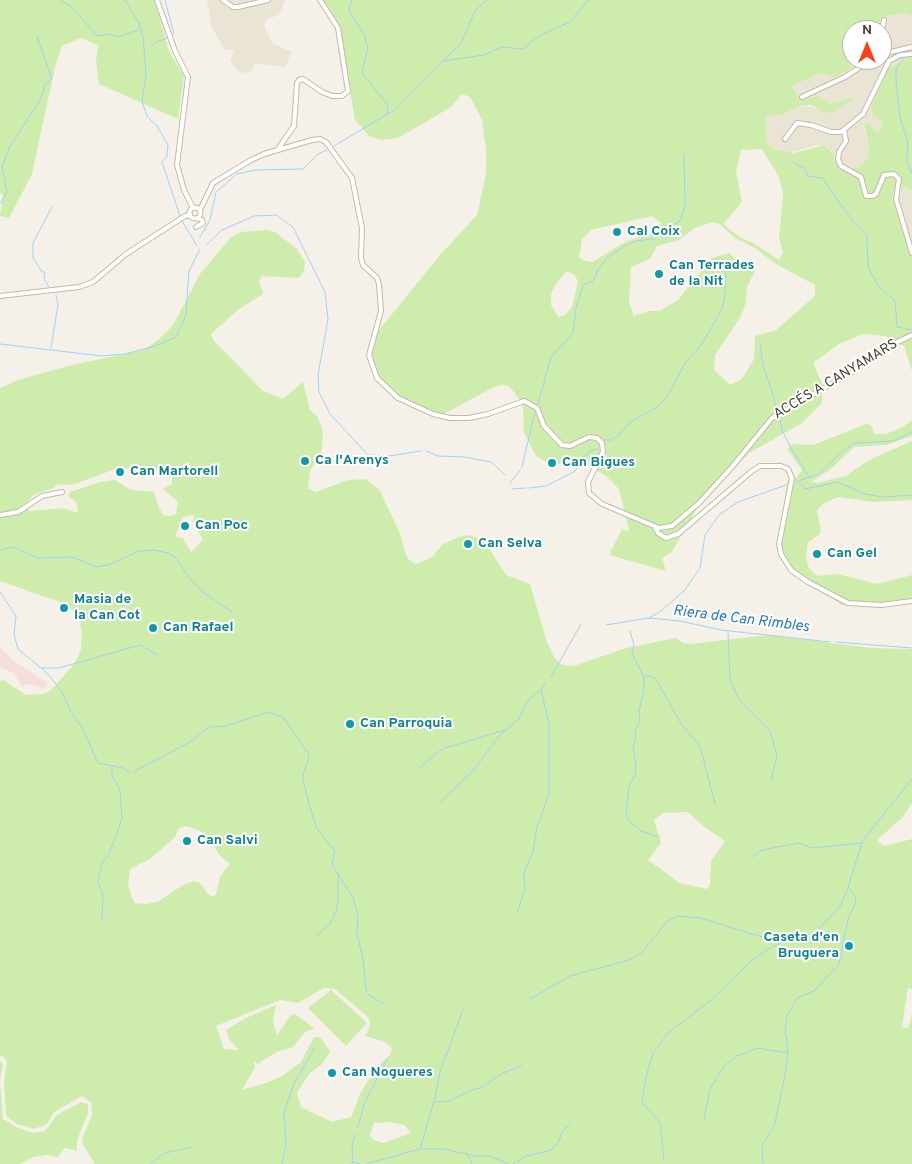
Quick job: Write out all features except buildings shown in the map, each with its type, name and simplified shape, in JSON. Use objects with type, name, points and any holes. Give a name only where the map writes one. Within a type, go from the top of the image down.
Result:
[{"type":"street","points":[[158,0],[175,51],[188,77],[177,165],[184,190],[192,208],[190,215]]},
{"type":"street","points":[[223,0],[233,7],[238,7],[268,0]]},
{"type":"street","points":[[278,149],[294,126],[297,83],[299,80],[303,79],[322,92],[332,96],[342,96],[348,91],[338,28],[320,0]]},
{"type":"street","points":[[892,51],[903,47],[912,47]]},
{"type":"street","points":[[785,139],[797,123],[803,122],[836,134],[844,130],[864,114],[889,62],[900,55],[912,54]]},
{"type":"street","points":[[802,97],[845,78],[857,70]]},
{"type":"street","points":[[844,130],[846,141],[839,152],[838,159],[841,166],[861,177],[866,196],[876,194],[884,175],[894,174],[899,179],[896,199],[912,253]]},
{"type":"street","points":[[197,218],[207,194],[220,177],[264,154],[278,149],[320,139],[326,142],[352,178],[362,228],[361,258],[363,265],[377,278],[379,284],[381,311],[370,355],[372,367],[384,386],[398,398],[417,409],[450,418],[469,418],[488,414],[520,401],[531,403],[540,412],[544,426],[562,445],[570,446],[589,437],[597,438],[602,443],[601,458],[588,482],[587,488],[591,497],[655,527],[658,533],[666,538],[678,534],[752,471],[760,466],[781,466],[788,469],[792,478],[779,544],[781,554],[791,570],[808,582],[848,604],[881,605],[912,601]]},
{"type":"street","points":[[192,208],[200,210]]},
{"type":"street","points":[[0,296],[79,287],[93,282],[126,254],[186,216],[190,215],[202,220],[203,223],[196,227]]},
{"type":"street","name":"ACCÉS A CANYAMARS","points":[[655,527],[663,529],[672,526],[699,503],[732,467],[772,418],[854,371],[883,349],[912,336]]},
{"type":"street","points":[[0,515],[18,512],[42,496],[62,492]]},
{"type":"shaded area","points":[[207,0],[285,0],[279,15],[267,19],[264,27],[273,44],[291,51],[286,67],[255,63],[250,73],[239,72],[230,61],[234,50],[225,50],[212,28]]},
{"type":"shaded area","points":[[906,13],[912,16],[912,56],[892,67],[892,20],[883,20],[888,16]]},
{"type":"shaded area","points":[[848,70],[888,70],[871,107],[873,115],[882,122],[882,128],[878,133],[869,123],[863,126],[869,145],[867,160],[861,167],[849,168],[836,163],[834,154],[826,146],[818,145],[787,153],[776,151],[767,145],[765,119],[767,116],[780,115],[804,105],[831,113],[853,100],[829,104],[817,96],[800,100],[792,86],[821,73],[835,78]]},
{"type":"shaded area","points":[[906,187],[912,192],[912,257],[892,197],[894,190]]},
{"type":"shaded area","points":[[0,646],[11,659],[48,683],[45,688],[27,684],[22,687],[14,673],[0,667]]},
{"type":"green space","points":[[0,0],[155,0],[169,51],[184,76],[178,119],[99,84],[96,61],[98,45],[81,38],[62,46],[55,67],[32,174],[9,218],[0,216],[3,195],[0,193]]},
{"type":"green space","points":[[322,0],[912,0],[912,16],[906,13],[888,16],[883,20],[842,20],[842,70],[848,70],[835,78],[821,73],[792,86],[800,100],[817,96],[829,104],[853,97],[853,100],[831,113],[811,105],[803,105],[780,115],[767,116],[765,123],[767,143],[774,150],[794,153],[824,145],[834,154],[836,163],[849,168],[861,167],[867,159],[869,145],[864,125],[869,123],[877,133],[882,128],[882,122],[873,115],[871,107],[888,70],[892,70],[892,67],[912,56],[912,192],[906,187],[894,190],[892,197],[912,257],[912,371],[904,346],[885,336],[863,334],[839,344],[813,363],[822,383],[822,403],[802,423],[751,452],[725,475],[702,500],[672,552],[662,558],[666,571],[609,555],[622,529],[629,531],[619,489],[607,477],[585,463],[577,461],[551,465],[536,456],[524,433],[523,408],[520,400],[509,386],[501,385],[492,388],[440,416],[415,408],[375,376],[369,360],[375,335],[440,255],[477,215],[486,174],[486,150],[482,120],[470,97],[462,94],[451,107],[398,138],[381,140],[369,136],[355,120],[339,28],[332,12]],"holes":[[[762,149],[779,177],[783,194],[779,238],[783,252],[779,260],[753,243],[741,238],[723,224],[742,202],[736,172],[741,150]],[[652,216],[661,223],[657,232],[627,241],[592,262],[585,261],[579,257],[582,239],[591,230]],[[713,222],[720,224],[735,238],[755,248],[776,264],[815,285],[815,296],[776,330],[755,336],[754,359],[742,379],[730,385],[714,370],[715,355],[738,321],[745,306],[747,287],[755,271],[740,263],[729,253],[712,258],[678,300],[660,311],[649,311],[634,316],[629,303],[631,267],[650,259],[657,246],[679,240],[695,228]],[[566,272],[573,273],[578,281],[572,307],[565,315],[558,317],[551,305],[551,294],[558,281]]]},
{"type":"green space","points":[[267,230],[275,232],[296,248],[305,262],[304,271],[299,278],[262,276],[259,281],[263,294],[239,309],[211,334],[214,341],[263,391],[283,399],[303,382],[310,410],[317,416],[323,431],[322,449],[310,471],[308,488],[316,492],[348,480],[365,479],[379,489],[401,536],[405,552],[409,560],[416,564],[432,557],[443,544],[459,537],[467,535],[483,539],[506,575],[530,584],[547,642],[554,657],[560,664],[568,666],[577,665],[626,648],[676,638],[683,643],[691,644],[768,635],[871,648],[912,649],[912,803],[902,818],[878,839],[878,842],[884,846],[912,839],[912,989],[908,988],[902,1027],[908,1028],[912,1015],[912,1164],[95,1164],[83,1145],[82,1140],[92,1115],[91,1102],[82,1096],[54,1112],[47,1124],[34,1129],[17,1124],[6,1116],[4,1081],[7,1062],[2,1055],[0,1056],[0,681],[3,680],[26,695],[43,694],[51,690],[75,663],[81,649],[82,632],[78,615],[65,604],[0,581],[0,388],[18,380],[68,366],[143,350],[158,340],[173,325],[200,274],[231,237],[241,232]],"holes":[[[118,468],[168,469],[172,474],[172,484],[163,489],[178,502],[176,514],[170,516],[163,515],[154,492],[131,490],[115,480],[100,482],[70,492],[68,496],[76,502],[78,513],[63,508],[29,511],[26,503],[35,494],[54,488],[57,484],[72,485]],[[194,516],[193,522],[203,540],[193,550],[192,554],[183,538],[175,537],[183,517]],[[688,812],[703,826],[725,841],[711,861],[710,885],[707,889],[680,883],[648,860],[661,843],[654,820],[664,813]],[[186,826],[201,831],[204,839],[215,847],[218,854],[230,864],[221,875],[215,897],[209,895],[200,883],[194,881],[183,885],[157,902],[134,903],[128,885],[130,869],[150,859],[175,837],[178,829]],[[324,988],[335,989],[369,1018],[370,1026],[365,1036],[383,1041],[392,1048],[390,1055],[376,1068],[361,1092],[351,1117],[332,1122],[301,1107],[297,1093],[309,1074],[322,1064],[330,1051],[320,1037],[314,1037],[301,1062],[282,1076],[242,1090],[255,1067],[253,1061],[258,1064],[276,1052],[293,1047],[306,1031],[315,1029],[295,1014],[290,1016],[277,1035],[273,1021],[276,1005],[246,1018],[226,1030],[229,1039],[239,1050],[224,1049],[216,1026],[280,1000],[298,1003]],[[389,1122],[404,1125],[411,1133],[384,1143],[373,1140],[370,1135],[374,1123]]]},
{"type":"green space","points":[[912,420],[912,436],[886,445],[854,447],[831,469],[811,482],[817,483],[846,476],[869,460],[912,441],[912,500],[874,502],[838,497],[823,504],[817,510],[821,531],[819,535],[808,542],[806,558],[809,568],[816,576],[838,574],[877,584],[912,575],[912,602],[875,606],[842,605],[787,568],[780,557],[779,538],[787,481],[797,477],[802,470],[787,449],[792,444],[813,445],[866,424],[871,425],[875,434],[886,434],[903,427]]},
{"type":"green space","points":[[331,990],[367,1023],[346,1046],[308,1008]]},
{"type":"green space","points":[[0,1061],[3,1064],[0,1081]]},
{"type":"green space","points":[[0,1081],[3,1119],[16,1127],[33,1133],[45,1131],[57,1115],[81,1102],[88,1104],[88,1113],[77,1140],[77,1151],[64,1148],[58,1157],[47,1155],[33,1157],[20,1164],[0,1164]]},
{"type":"waterway","points":[[60,0],[72,7],[97,36],[110,34],[118,37],[139,30]]},
{"type":"waterway","points":[[125,0],[139,23],[143,37],[146,75],[142,102],[147,116],[157,126],[168,145],[167,156],[162,162],[180,216]]},
{"type":"waterway","points":[[165,0],[174,34]]},
{"type":"waterway","points":[[352,0],[349,8],[351,15],[364,34],[368,48],[362,73],[388,105],[387,115]]},
{"type":"waterway","points":[[334,146],[396,109],[461,43],[475,11],[487,0]]},
{"type":"waterway","points":[[443,61],[484,55],[502,47],[523,49],[539,36],[570,22],[588,0]]},
{"type":"waterway","points":[[0,204],[7,192],[2,167],[9,148],[41,99],[45,84],[52,79],[37,37]]},
{"type":"waterway","points":[[151,47],[156,42],[168,38]]},
{"type":"waterway","points":[[904,57],[896,69],[896,81],[900,117],[908,143],[907,161],[912,174]]},
{"type":"waterway","points":[[200,237],[210,220],[216,192],[237,174],[255,170],[303,169],[318,154],[327,150]]},
{"type":"waterway","points":[[538,404],[551,357],[573,333],[576,308],[583,285],[593,281],[599,268],[608,257],[623,247],[635,241],[652,239],[657,233],[680,221],[685,206],[684,154]]},
{"type":"waterway","points":[[794,163],[804,168],[808,176],[822,178],[852,220],[867,236],[868,267],[879,287],[895,301],[897,327],[912,330]]},
{"type":"waterway","points":[[49,287],[44,279],[45,272],[42,272],[33,258],[33,243],[52,207]]},
{"type":"waterway","points":[[207,244],[222,230],[254,216],[276,215],[293,227],[325,292],[328,319],[318,375],[319,392],[330,414],[368,455],[389,456],[421,451]]},
{"type":"waterway","points":[[182,221],[197,246]]},
{"type":"waterway","points":[[0,344],[102,356],[125,354],[155,346],[176,337],[186,315],[189,271],[200,249]]},
{"type":"waterway","points":[[604,440],[612,440],[618,436],[630,422],[659,406],[669,394],[685,363],[702,344],[722,309],[725,295],[726,271]]},
{"type":"waterway","points":[[51,348],[58,305],[56,295]]},
{"type":"waterway","points":[[760,344],[763,366],[777,412]]},
{"type":"waterway","points":[[522,467],[535,412]]},
{"type":"waterway","points":[[780,420],[782,430],[791,448],[809,477]]},
{"type":"waterway","points":[[795,482],[819,474],[840,453],[854,443],[894,441],[912,432]]},
{"type":"waterway","points":[[529,488],[546,486],[574,472],[590,451],[597,449]]},
{"type":"waterway","points":[[426,451],[438,456],[464,457],[491,462],[505,475]]},
{"type":"waterway","points":[[510,483],[521,469]]},
{"type":"waterway","points":[[798,482],[805,489],[838,482],[865,494],[883,497],[912,495]]},
{"type":"waterway","points":[[606,625],[649,618],[661,611],[684,591],[700,568],[705,535],[719,515],[738,502],[786,485]]},
{"type":"waterway","points":[[512,489],[526,488]]},
{"type":"waterway","points":[[0,550],[14,547],[37,558],[72,557],[97,567],[111,564],[139,551],[153,550],[168,553],[174,556],[192,581],[203,592],[232,612]]},
{"type":"waterway","points":[[0,592],[16,616],[14,635],[18,649],[46,672],[61,690],[71,712],[83,729],[98,763],[123,768],[130,772]]},
{"type":"waterway","name":"Riera de Can Rimbles","points":[[649,618],[680,621],[721,630],[830,642]]},
{"type":"waterway","points":[[551,677],[581,624]]},
{"type":"waterway","points":[[630,631],[634,645],[632,654],[644,677],[644,690],[639,711],[640,720],[635,731],[636,739],[633,746],[636,766],[635,776],[629,786],[626,811],[628,820],[641,831],[659,837]]},
{"type":"waterway","points":[[728,631],[730,680],[739,700],[770,731],[777,756],[771,781]]},
{"type":"waterway","name":"Riera de Can Rimbles","points":[[836,642],[912,648]]},
{"type":"waterway","points":[[42,668],[59,668],[140,645],[158,655]]},
{"type":"waterway","points":[[643,675],[655,678],[682,725],[700,746],[715,804]]},
{"type":"waterway","points":[[517,913],[525,889],[524,872],[533,852],[537,827],[549,794],[549,725],[541,689],[546,683]]},
{"type":"waterway","points":[[440,802],[473,771],[499,736],[519,719],[527,702],[540,690]]},
{"type":"waterway","points":[[135,771],[192,741],[209,727],[226,726],[269,712],[283,717],[308,753],[309,759],[303,774],[303,781],[310,807],[317,829],[335,851],[332,865],[353,897],[358,917],[357,934],[363,959],[366,990],[369,995],[385,1005]]},
{"type":"waterway","points":[[418,769],[442,749],[505,730]]},
{"type":"waterway","points":[[102,921],[103,895],[98,883],[101,865],[109,854],[122,819],[120,790],[112,776],[112,766]]},
{"type":"waterway","points":[[763,1164],[762,1147],[775,1123],[786,1070],[788,1047],[785,1032],[787,1016],[797,998],[814,991],[839,964],[848,919],[856,902],[855,896],[848,887],[863,840],[912,779]]},
{"type":"waterway","points":[[752,857],[762,850],[799,843],[812,848],[862,843]]},
{"type":"waterway","points":[[317,935],[330,924],[336,911],[338,873]]},
{"type":"waterway","points":[[664,1160],[660,1123],[642,1102],[646,1077],[653,1053],[668,1033],[710,1001],[749,963],[765,951],[780,943],[815,933],[840,906],[848,888]]},
{"type":"waterway","points":[[530,999],[570,976],[629,960],[641,953],[668,921],[677,916],[700,918],[765,938],[794,938]]},
{"type":"waterway","points":[[420,1149],[435,1098],[440,1072],[463,1010]]},
{"type":"waterway","points":[[704,1119],[710,1089],[724,1066],[737,1056],[757,1048],[788,1053]]},
{"type":"waterway","points":[[282,1164],[286,1144],[284,1113],[294,1083],[314,1049]]},
{"type":"waterway","points":[[358,1127],[364,1104],[387,1059]]},
{"type":"waterway","points":[[434,1102],[449,1101],[471,1090],[481,1088],[503,1073],[522,1066]]},
{"type":"waterway","points":[[513,1164],[526,1156],[552,1150],[558,1143],[563,1130],[570,1125]]},
{"type":"waterway","points":[[353,1162],[352,1147],[355,1134]]},
{"type":"waterway","points":[[150,1164],[165,1153],[193,1147]]},
{"type":"waterway","points":[[366,1164],[420,1149],[444,1149],[475,1156],[490,1156],[509,1164]]},
{"type":"waterway","points":[[467,1154],[472,1164]]},
{"type":"waterway","points":[[351,1164],[353,1162],[360,1164]]},
{"type":"place","name":"Cal Coix","points":[[617,232]]},
{"type":"place","name":"Can Terrades de la Nit","points":[[659,274]]},
{"type":"place","name":"Ca l'Arenys","points":[[305,461]]},
{"type":"place","name":"Can Bigues","points":[[552,463]]},
{"type":"place","name":"Can Martorell","points":[[120,472]]},
{"type":"place","name":"Can Poc","points":[[185,526]]},
{"type":"place","name":"Can Selva","points":[[468,544]]},
{"type":"place","name":"Can Gel","points":[[817,554]]},
{"type":"place","name":"Masia de la Can Cot","points":[[64,608]]},
{"type":"place","name":"Can Rafael","points":[[153,628]]},
{"type":"place","name":"Can Parroquia","points":[[350,724]]},
{"type":"place","name":"Can Salvi","points":[[187,841]]},
{"type":"place","name":"Caseta d'en Bruguera","points":[[849,946]]},
{"type":"place","name":"Can Nogueres","points":[[332,1073]]}]
